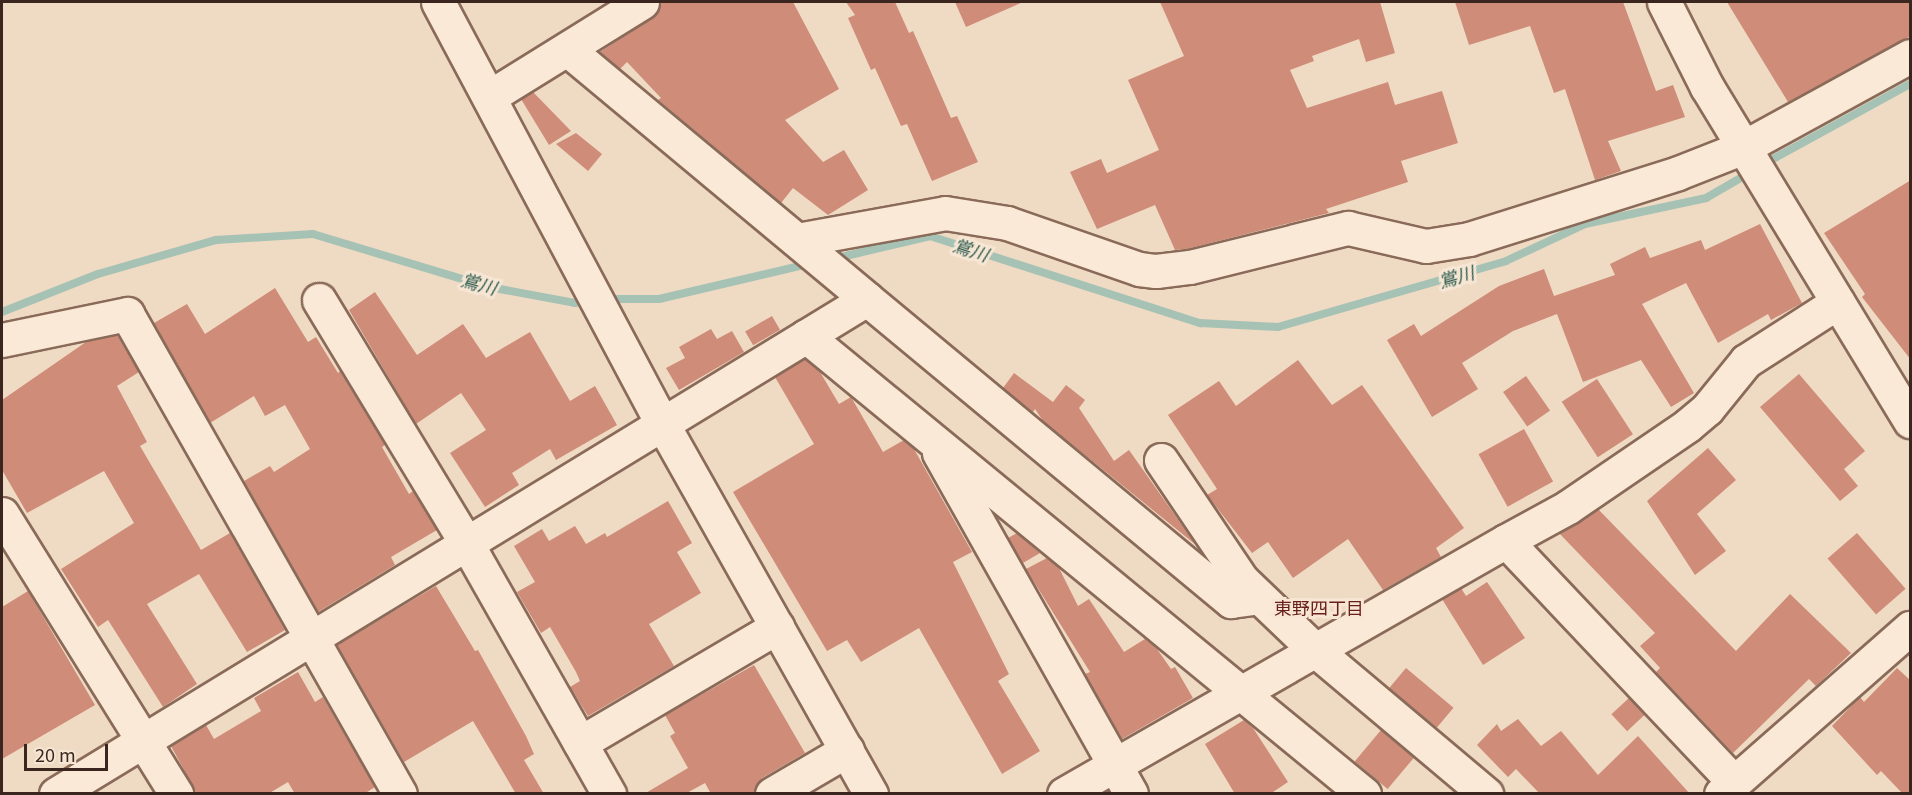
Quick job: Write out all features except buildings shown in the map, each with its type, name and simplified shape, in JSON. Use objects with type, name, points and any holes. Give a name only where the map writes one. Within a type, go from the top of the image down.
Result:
[{"type":"street","points":[[438,2],[663,424],[871,794]]},
{"type":"street","points":[[489,97],[642,2]]},
{"type":"street","points":[[1664,2],[1707,87],[1911,421]]},
{"type":"street","points":[[567,49],[1231,601],[1259,597]]},
{"type":"street","points":[[797,240],[945,213],[1007,223],[1139,269],[1156,271],[1190,267],[1348,228],[1426,246],[1469,239],[1678,173],[1745,149],[1911,56]]},
{"type":"street","points":[[56,794],[867,299]]},
{"type":"street","points":[[319,300],[467,544],[609,794]]},
{"type":"street","points":[[1064,794],[1568,507],[1688,425],[1707,409],[1746,361],[1838,302]]},
{"type":"street","points":[[2,340],[127,315],[400,794]]},
{"type":"street","points":[[806,336],[1364,794]]},
{"type":"street","points":[[929,435],[1131,794]]},
{"type":"street","points":[[1161,460],[1242,580],[1316,650],[1486,794]]},
{"type":"street","points":[[2,514],[176,794]]},
{"type":"street","points":[[1506,541],[1727,787],[1911,628]]},
{"type":"street","points":[[580,743],[777,627]]},
{"type":"street","points":[[772,794],[846,750]]},
{"type":"waterway","name":"鴬川","points":[[1762,165],[1910,84]]},
{"type":"waterway","name":"鴬川","points":[[833,259],[930,236],[1200,323],[1278,327],[1506,261],[1585,224],[1706,198],[1751,172]]},
{"type":"waterway","name":"鴬川","points":[[2,312],[98,274],[216,240],[313,234],[489,287],[575,303],[588,300]]},
{"type":"waterway","name":"鴬川","points":[[604,299],[659,299],[812,263]]},
{"type":"district","name":"東野四丁目","points":[[1319,607]]}]
